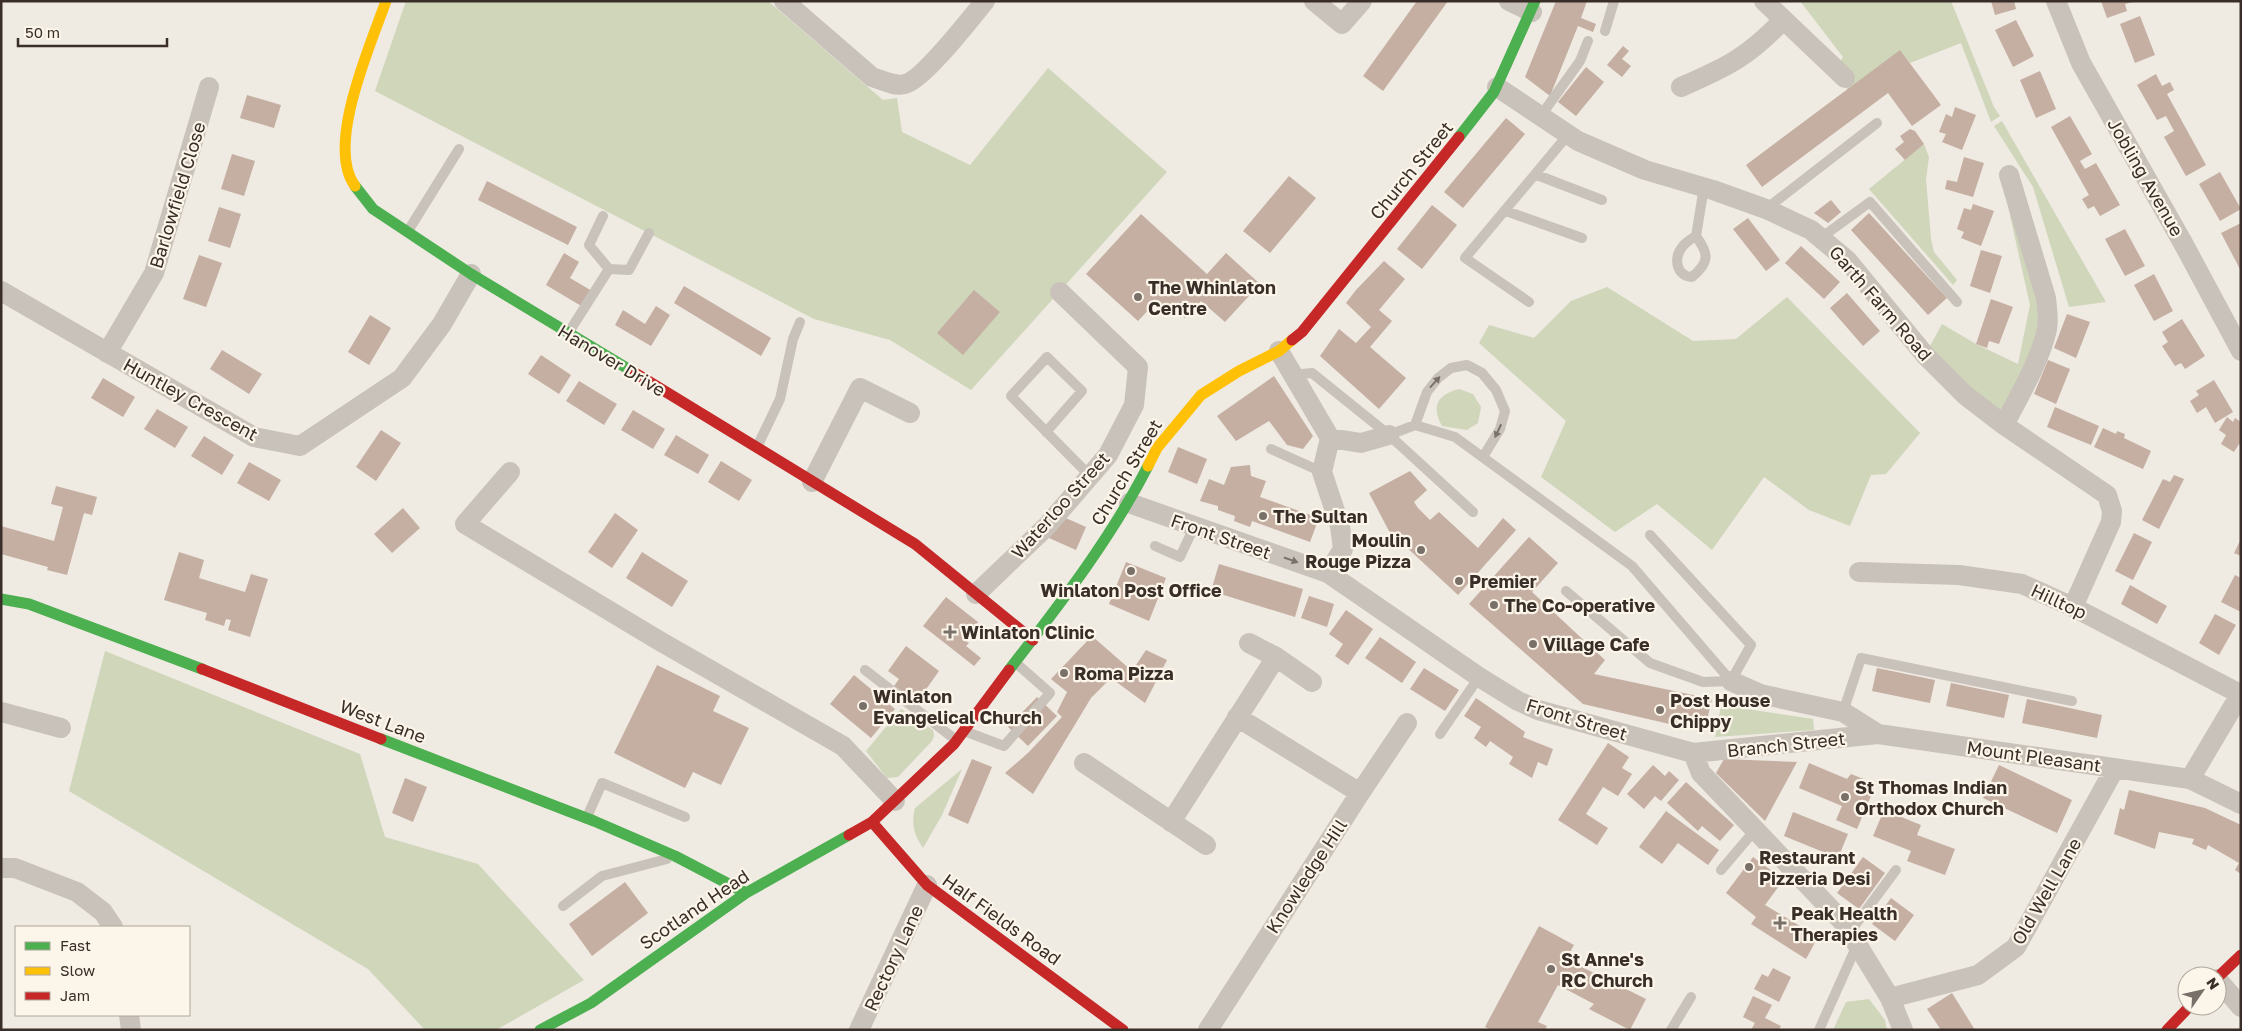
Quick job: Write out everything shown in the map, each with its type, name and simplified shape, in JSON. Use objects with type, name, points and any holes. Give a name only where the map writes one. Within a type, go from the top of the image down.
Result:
[{"type":"street","name":"Hanover Drive","points":[[386,1],[350,107],[344,150],[350,179],[373,209],[471,274],[915,544],[1032,640]]},
{"type":"street","points":[[784,1],[872,77],[890,83],[906,84],[927,69],[985,1]]},
{"type":"street","points":[[1314,1],[1342,24],[1362,1]]},
{"type":"street","points":[[1509,1],[1533,7]]},
{"type":"street","points":[[1764,1],[1845,78]]},
{"type":"street","name":"Jobling Avenue","points":[[2056,1],[2081,63],[2183,243],[2241,351]]},
{"type":"street","name":"Church Street","points":[[872,822],[960,736],[1078,579],[1129,503],[1157,448],[1201,395],[1239,371],[1280,351],[1302,332],[1470,124],[1501,78],[1533,7]]},
{"type":"street","points":[[1681,87],[1742,57],[1763,41],[1782,20]]},
{"type":"street","name":"Garth Farm Road","points":[[1501,78],[1540,117],[1568,136],[1645,170],[1704,187],[1766,209],[1822,237],[1848,260],[1926,355],[1965,395],[2004,426],[2107,495],[2112,511],[2111,522],[2073,607]]},
{"type":"street","name":"Barlowfield Close","points":[[107,352],[154,273],[210,87]]},
{"type":"street","points":[[2004,426],[2031,370],[2046,329],[2048,314],[2046,298],[2009,175]]},
{"type":"street","name":"Huntley Crescent","points":[[1,291],[254,437],[300,446],[402,378],[442,324],[471,274]]},
{"type":"street","name":"Waterloo Street","points":[[976,594],[1046,526],[1108,455],[1134,405],[1138,367],[1060,292]]},
{"type":"street","points":[[1280,351],[1330,438],[1322,472],[1340,526],[1343,549],[1328,573]]},
{"type":"street","points":[[812,482],[860,388],[910,413]]},
{"type":"street","points":[[1330,438],[1361,443],[1389,435]]},
{"type":"street","points":[[510,472],[465,524],[844,746],[895,801]]},
{"type":"street","name":"Front Street","points":[[1129,503],[1328,573],[1479,676],[1518,701],[1538,710],[1694,753]]},
{"type":"street","name":"Hilltop","points":[[1859,572],[1959,575],[2022,584],[2073,607],[2241,693]]},
{"type":"street","name":"West Lane","points":[[1,599],[29,604],[103,630],[586,818],[675,856],[746,893]]},
{"type":"street","points":[[1249,643],[1276,657],[1312,682]]},
{"type":"street","points":[[1171,822],[1276,657]]},
{"type":"street","points":[[1731,681],[1760,694],[1843,712],[1878,734]]},
{"type":"street","points":[[2190,779],[2241,693]]},
{"type":"street","points":[[1,712],[62,728]]},
{"type":"street","points":[[1237,716],[1360,793]]},
{"type":"street","name":"Knowledge Hill","points":[[1208,1030],[1407,723]]},
{"type":"street","name":"Branch Street","points":[[1694,753],[1878,734]]},
{"type":"street","name":"Mount Pleasant","points":[[1878,734],[2190,779],[2241,804]]},
{"type":"street","points":[[1694,753],[1701,773],[1821,897],[1854,938],[1890,998],[1903,1030]]},
{"type":"street","points":[[1084,762],[1206,845]]},
{"type":"street","name":"Old Well Lane","points":[[1890,998],[1978,975],[2016,947],[2115,768]]},
{"type":"street","name":"Half Fields Road","points":[[872,822],[927,885],[1112,1027]]},
{"type":"street","name":"Scotland Head","points":[[540,1030],[591,1003],[746,893],[872,822]]},
{"type":"street","points":[[1,868],[15,868],[77,892],[103,912],[112,926]]},
{"type":"street","name":"Rectory Lane","points":[[859,1030],[927,885]]},
{"type":"street","points":[[2227,969],[2241,955]]},
{"type":"street","points":[[2227,991],[2241,1007]]},
{"type":"street","points":[[129,1016],[131,1030]]},
{"type":"street","points":[[2167,1030],[2180,1016]]},
{"type":"lane","points":[[1605,31],[1614,1]]},
{"type":"lane","points":[[1540,117],[1580,62],[1588,41]]},
{"type":"lane","points":[[1766,209],[1877,123]]},
{"type":"lane","points":[[1529,302],[1465,258],[1568,136]]},
{"type":"lane","points":[[408,232],[459,149]]},
{"type":"lane","points":[[1537,175],[1602,200]]},
{"type":"lane","points":[[1696,236],[1704,187]]},
{"type":"lane","points":[[1822,237],[1870,202],[1956,302]]},
{"type":"lane","points":[[1506,211],[1582,238]]},
{"type":"lane","points":[[603,216],[589,245],[609,269],[629,270],[649,233]]},
{"type":"lane","points":[[568,333],[609,269]]},
{"type":"lane","points":[[756,448],[780,399],[792,340],[800,322]]},
{"type":"lane","points":[[1046,432],[1082,391],[1047,358],[1011,396],[1046,432],[1090,476]]},
{"type":"lane","points":[[1415,425],[1427,392],[1438,378],[1451,368],[1466,365],[1482,373],[1496,390],[1505,411],[1500,429],[1483,457]]},
{"type":"lane","points":[[1293,375],[1312,373],[1389,435],[1473,512]]},
{"type":"lane","points":[[1389,435],[1415,425],[1455,437],[1483,457],[1632,566],[1731,681]]},
{"type":"lane","points":[[1271,449],[1322,472]]},
{"type":"lane","points":[[1155,546],[1180,557],[1194,527]]},
{"type":"lane","points":[[1650,535],[1751,645],[1731,681]]},
{"type":"lane","points":[[1566,591],[1650,663],[1703,682],[1731,681]]},
{"type":"lane","points":[[1843,712],[1861,658],[2072,701]]},
{"type":"lane","points":[[865,670],[960,736],[1004,746],[1050,693],[1016,662]]},
{"type":"lane","points":[[1440,734],[1479,676]]},
{"type":"lane","points":[[586,818],[602,783],[685,817]]},
{"type":"lane","points":[[1721,870],[1755,830]]},
{"type":"lane","points":[[563,906],[602,876],[675,856]]},
{"type":"lane","points":[[1819,1030],[1854,938],[1896,870]]},
{"type":"lane","points":[[1671,1030],[1691,997]]},
{"type":"green space","points":[[406,1],[768,1],[883,100],[897,98],[902,132],[970,165],[1048,68],[1167,172],[971,390],[890,340],[814,319],[375,91]]},
{"type":"green space","points":[[1800,1],[1951,1],[1994,107],[2000,116],[1991,122],[1961,43],[1910,63],[1900,51],[1848,90],[1836,70],[1843,57]]},
{"type":"green space","points":[[2002,121],[2106,302],[2069,307],[2033,187],[1994,126]]},
{"type":"green space","points":[[1924,144],[1929,157],[1926,179],[1931,239],[1934,252],[1957,280],[1953,285],[1869,189]]},
{"type":"green space","points":[[2007,202],[2042,310],[2027,367],[2004,425],[1925,355],[1942,324],[1976,344],[2018,364],[2030,305]]},
{"type":"green space","points":[[1607,287],[1693,341],[1736,339],[1787,297],[1920,433],[1886,474],[1871,475],[1850,526],[1809,510],[1764,477],[1712,550],[1657,504],[1615,532],[1541,477],[1566,421],[1479,343],[1489,325],[1534,338],[1571,301]]},
{"type":"green space","points":[[1459,389],[1473,394],[1481,407],[1478,423],[1467,430],[1442,426],[1437,413],[1438,402],[1441,398]]},
{"type":"green space","points":[[105,651],[360,754],[385,837],[478,864],[584,980],[496,1030],[425,1030],[368,969],[69,791]]},
{"type":"green space","points":[[1721,705],[1813,719],[1814,730],[1715,737]]},
{"type":"green space","points":[[901,709],[933,730],[934,736],[932,741],[898,777],[887,778],[866,751]]},
{"type":"green space","points":[[962,769],[942,815],[923,848],[914,829],[915,808]]},
{"type":"green space","points":[[1869,999],[1885,1020],[1887,1030],[1833,1030],[1846,1002]]},
{"type":"building","points":[[1417,1],[1448,1],[1383,91],[1363,76]]},
{"type":"building","points":[[1556,1],[1587,1],[1581,18],[1596,24],[1593,32],[1578,26],[1550,96],[1525,77]]},
{"type":"building","points":[[1991,1],[2014,1],[2016,9],[1995,15]]},
{"type":"building","points":[[2101,1],[2133,2],[2125,4],[2127,11],[2107,18]]},
{"type":"building","points":[[2140,16],[2155,55],[2135,63],[2120,24]]},
{"type":"building","points":[[2016,20],[2034,56],[2013,67],[1995,30]]},
{"type":"building","points":[[1623,46],[1629,51],[1622,59],[1631,66],[1622,77],[1607,65]]},
{"type":"building","points":[[1900,50],[1941,105],[1912,126],[1888,93],[1762,187],[1746,165]]},
{"type":"building","points":[[1586,67],[1604,82],[1576,116],[1558,102]]},
{"type":"building","points":[[2040,71],[2056,109],[2036,118],[2020,80]]},
{"type":"building","points":[[2156,74],[2162,86],[2170,82],[2174,90],[2167,94],[2206,165],[2186,176],[2164,137],[2174,131],[2166,116],[2157,120],[2137,85]]},
{"type":"building","points":[[247,95],[281,105],[274,128],[240,118]]},
{"type":"building","points":[[1955,107],[1976,115],[1962,150],[1942,142],[1946,134],[1939,132],[1946,114],[1952,117]]},
{"type":"building","points":[[2070,116],[2092,154],[2080,161],[2085,169],[2096,163],[2120,205],[2100,216],[2094,206],[2088,209],[2082,199],[2089,195],[2051,127]]},
{"type":"building","points":[[1506,118],[1525,134],[1463,208],[1444,192]]},
{"type":"building","points":[[1910,129],[1915,131],[1924,144],[1905,160],[1895,149],[1904,142],[1900,136]]},
{"type":"building","points":[[232,154],[255,161],[244,196],[221,189]]},
{"type":"building","points":[[1964,157],[1984,163],[1973,197],[1945,189],[1947,180],[1957,182]]},
{"type":"building","points":[[2220,172],[2241,209],[2220,221],[2199,184]]},
{"type":"building","points":[[1289,176],[1316,198],[1270,253],[1243,231]]},
{"type":"building","points":[[487,181],[577,227],[568,245],[478,200]]},
{"type":"building","points":[[1831,200],[1841,212],[1828,223],[1814,213]]},
{"type":"building","points":[[1973,204],[1994,211],[1981,246],[1961,238],[1964,232],[1957,229],[1964,208],[1971,210]]},
{"type":"building","points":[[1432,205],[1457,225],[1422,269],[1397,249]]},
{"type":"building","points":[[219,207],[241,214],[230,248],[208,241]]},
{"type":"building","points":[[1869,213],[1947,298],[1928,315],[1851,230]]},
{"type":"building","points":[[1141,214],[1207,274],[1226,253],[1260,284],[1225,322],[1201,301],[1185,318],[1174,309],[1168,315],[1155,303],[1138,321],[1086,274]]},
{"type":"building","points":[[1748,218],[1780,260],[1766,271],[1733,229]]},
{"type":"building","points":[[2241,223],[2241,271],[2221,233]]},
{"type":"building","points":[[2125,229],[2145,266],[2125,276],[2105,239]]},
{"type":"building","points":[[1801,246],[1840,282],[1824,299],[1785,263]]},
{"type":"building","points":[[1981,250],[2002,256],[1990,293],[1970,286]]},
{"type":"building","points":[[564,253],[579,262],[570,278],[592,291],[583,307],[546,285]]},
{"type":"building","points":[[199,255],[222,263],[206,307],[183,299]]},
{"type":"building","points":[[1384,261],[1405,279],[1379,310],[1392,321],[1370,347],[1406,378],[1379,409],[1320,356],[1339,329],[1356,343],[1371,327],[1346,303]]},
{"type":"building","points":[[2154,274],[2173,311],[2154,321],[2134,285]]},
{"type":"building","points":[[684,286],[771,338],[761,356],[674,303]]},
{"type":"building","points":[[974,290],[1000,312],[963,355],[937,333]]},
{"type":"building","points":[[1847,293],[1880,331],[1863,346],[1830,308]]},
{"type":"building","points":[[1991,299],[2013,307],[1999,344],[1989,341],[1987,348],[1976,344]]},
{"type":"building","points":[[656,306],[670,315],[651,346],[615,325],[623,310],[645,324]]},
{"type":"building","points":[[2067,314],[2090,322],[2076,358],[2054,348]]},
{"type":"building","points":[[370,315],[391,328],[369,365],[348,352]]},
{"type":"building","points":[[2182,319],[2205,356],[2185,369],[2181,363],[2175,366],[2162,346],[2168,342],[2162,332]]},
{"type":"building","points":[[222,350],[262,374],[249,394],[210,369]]},
{"type":"building","points":[[541,355],[571,375],[559,394],[528,374]]},
{"type":"building","points":[[2048,360],[2070,369],[2056,404],[2034,394]]},
{"type":"building","points":[[1274,376],[1313,436],[1303,449],[1287,445],[1269,421],[1236,441],[1217,416]]},
{"type":"building","points":[[103,378],[135,397],[123,417],[91,398]]},
{"type":"building","points":[[2214,380],[2233,412],[2215,423],[2206,407],[2197,413],[2190,401],[2199,395],[2196,391]]},
{"type":"building","points":[[579,381],[617,404],[604,425],[566,401]]},
{"type":"building","points":[[2055,407],[2099,426],[2091,445],[2047,427]]},
{"type":"building","points":[[157,409],[188,427],[175,448],[144,429]]},
{"type":"building","points":[[633,410],[665,429],[653,449],[621,430]]},
{"type":"building","points":[[2227,417],[2233,422],[2235,418],[2241,422],[2241,446],[2239,444],[2234,452],[2221,444],[2226,435],[2219,430]]},
{"type":"building","points":[[2103,428],[2116,434],[2117,431],[2125,434],[2124,438],[2151,451],[2143,469],[2094,447]]},
{"type":"building","points":[[381,430],[401,443],[376,481],[356,467]]},
{"type":"building","points":[[676,435],[709,455],[698,474],[664,455]]},
{"type":"building","points":[[204,436],[234,455],[222,475],[191,456]]},
{"type":"building","points":[[1178,447],[1207,459],[1197,484],[1168,472]]},
{"type":"building","points":[[721,461],[752,480],[739,501],[708,482]]},
{"type":"building","points":[[249,462],[281,480],[269,501],[237,483]]},
{"type":"building","points":[[1250,465],[1251,476],[1266,481],[1260,497],[1319,518],[1310,542],[1252,521],[1250,527],[1234,521],[1235,516],[1218,510],[1218,506],[1200,501],[1209,479],[1224,485],[1231,467]]},
{"type":"building","points":[[1410,471],[1427,490],[1414,502],[1418,508],[1430,520],[1439,512],[1478,548],[1503,518],[1516,530],[1458,595],[1389,531],[1369,493]]},
{"type":"building","points":[[2174,475],[2184,479],[2159,529],[2142,520],[2163,479],[2170,482]]},
{"type":"building","points":[[56,486],[97,497],[92,515],[84,513],[67,575],[47,570],[48,567],[1,554],[1,526],[54,541],[63,507],[51,504]]},
{"type":"building","points":[[403,508],[420,528],[392,553],[374,534]]},
{"type":"building","points":[[615,513],[638,530],[612,568],[588,552]]},
{"type":"building","points":[[1059,515],[1086,527],[1076,550],[1049,538]]},
{"type":"building","points":[[2134,533],[2152,542],[2133,580],[2115,571]]},
{"type":"building","points":[[1529,537],[1558,563],[1532,592],[1605,660],[1594,674],[1712,699],[1704,732],[1583,704],[1469,604]]},
{"type":"building","points":[[2241,539],[2241,556],[2234,553]]},
{"type":"building","points":[[179,552],[204,560],[199,578],[245,592],[251,574],[268,579],[250,637],[228,630],[231,620],[226,619],[224,626],[205,620],[207,613],[164,600]]},
{"type":"building","points":[[642,552],[688,581],[672,607],[626,578]]},
{"type":"building","points":[[1126,562],[1166,578],[1149,621],[1109,604]]},
{"type":"building","points":[[1219,564],[1303,589],[1295,617],[1211,591]]},
{"type":"building","points":[[2235,575],[2241,578],[2241,612],[2221,602]]},
{"type":"building","points":[[2130,585],[2167,606],[2157,624],[2121,604]]},
{"type":"building","points":[[1309,596],[1334,604],[1327,627],[1301,618]]},
{"type":"building","points":[[946,597],[978,622],[965,640],[969,643],[966,646],[981,658],[974,666],[923,626]]},
{"type":"building","points":[[1346,610],[1373,629],[1348,665],[1335,656],[1343,644],[1329,634]]},
{"type":"building","points":[[2215,614],[2236,625],[2219,655],[2199,643]]},
{"type":"building","points":[[1092,636],[1132,671],[1146,650],[1167,660],[1145,703],[1111,678],[1091,698],[1033,794],[1005,773],[1029,752],[1062,717],[1057,712],[1067,692],[1051,679]]},
{"type":"building","points":[[1380,637],[1416,662],[1402,683],[1365,658]]},
{"type":"building","points":[[906,646],[939,671],[917,702],[894,686],[899,679],[888,671]]},
{"type":"building","points":[[657,665],[720,696],[713,711],[749,728],[721,785],[693,772],[685,788],[614,753]]},
{"type":"building","points":[[1424,668],[1459,690],[1445,711],[1410,689]]},
{"type":"building","points":[[1877,668],[1935,680],[1930,703],[1872,691]]},
{"type":"building","name":"Winlaton Evangelical Church","points":[[854,675],[895,709],[871,738],[830,704]]},
{"type":"building","points":[[1951,683],[2009,695],[2004,718],[1946,706]]},
{"type":"building","points":[[1037,697],[1057,716],[1028,746],[1008,727]]},
{"type":"building","points":[[1476,698],[1525,732],[1523,737],[1553,749],[1547,766],[1538,762],[1532,778],[1509,764],[1513,757],[1490,741],[1486,747],[1474,738],[1481,727],[1464,716]]},
{"type":"building","points":[[2027,699],[2102,715],[2097,738],[2022,723]]},
{"type":"building","points":[[1608,743],[1629,757],[1622,768],[1632,774],[1618,796],[1603,787],[1586,814],[1608,828],[1597,845],[1558,820]]},
{"type":"building","points":[[972,759],[992,767],[968,824],[948,815]]},
{"type":"building","points":[[1724,759],[1797,762],[1765,821],[1716,773]]},
{"type":"building","name":"St Thomas Indian Orthodox Church","points":[[1809,763],[1847,779],[1851,774],[1876,784],[1857,829],[1836,820],[1842,806],[1799,788]]},
{"type":"building","points":[[1653,765],[1665,776],[1669,771],[1679,780],[1661,801],[1655,796],[1644,809],[1627,794]]},
{"type":"building","points":[[1999,765],[2072,800],[2057,833],[1983,798]]},
{"type":"building","points":[[405,778],[427,787],[413,822],[392,813]]},
{"type":"building","points":[[1686,782],[1734,825],[1720,841],[1702,826],[1698,831],[1667,803]]},
{"type":"building","points":[[2129,790],[2205,808],[2241,825],[2241,874],[2235,870],[2239,863],[2208,845],[2206,850],[2192,844],[2194,839],[2159,832],[2155,849],[2114,834],[2120,808],[2124,810]]},
{"type":"building","points":[[1884,810],[1921,825],[1917,835],[1955,849],[1945,875],[1907,861],[1911,851],[1873,836]]},
{"type":"building","points":[[1666,811],[1719,850],[1708,865],[1678,843],[1662,864],[1639,847]]},
{"type":"building","points":[[1793,812],[1848,834],[1838,858],[1784,836]]},
{"type":"building","points":[[1753,857],[1772,871],[1767,878],[1779,886],[1765,905],[1818,937],[1806,959],[1751,924],[1756,917],[1726,893]]},
{"type":"building","points":[[1863,857],[1885,873],[1859,909],[1837,893]]},
{"type":"building","points":[[625,882],[648,913],[592,956],[569,924]]},
{"type":"building","points":[[1891,898],[1914,915],[1895,941],[1872,924]]},
{"type":"building","name":"St Anne's RC Church","points":[[1539,926],[1574,945],[1566,959],[1646,999],[1630,1030],[1589,1009],[1594,1004],[1558,985],[1538,1022],[1547,1026],[1545,1030],[1491,1030],[1485,1027]]},
{"type":"building","points":[[1773,968],[1791,977],[1779,1002],[1754,989],[1762,974],[1768,977]]},
{"type":"building","points":[[1952,993],[1975,1030],[1941,1030],[1927,1009]]},
{"type":"building","points":[[1753,996],[1772,1005],[1765,1018],[1781,1026],[1779,1030],[1751,1030],[1755,1023],[1743,1017]]},
{"type":"traffic: fast","points":[[1459,137],[1494,92],[1535,1]]},
{"type":"traffic: fast","points":[[355,186],[373,209],[471,274],[635,373]]},
{"type":"traffic: fast","points":[[1009,670],[1101,546],[1148,466]]},
{"type":"traffic: fast","points":[[1,599],[29,604],[202,669]]},
{"type":"traffic: fast","points":[[381,739],[594,821],[675,856],[746,893]]},
{"type":"traffic: fast","points":[[540,1030],[591,1003],[746,893],[849,835]]},
{"type":"traffic: slow","points":[[355,186],[347,168],[345,146],[348,121],[362,68],[386,1]]},
{"type":"traffic: slow","points":[[1148,466],[1157,448],[1201,395],[1239,371],[1279,351],[1292,340]]},
{"type":"traffic: jam","points":[[1292,340],[1302,332],[1459,137]]},
{"type":"traffic: jam","points":[[635,373],[915,544],[1033,640]]},
{"type":"traffic: jam","points":[[202,669],[381,739]]},
{"type":"traffic: jam","points":[[849,835],[872,822],[954,744],[1009,670]]},
{"type":"traffic: jam","points":[[872,822],[927,885],[1123,1030]]},
{"type":"traffic: jam","points":[[2227,968],[2241,955]]},
{"type":"traffic: jam","points":[[2167,1030],[2180,1016]]},
{"type":"place","name":"The Whinlaton Centre","points":[[1138,297]]},
{"type":"place","name":"The Sultan","points":[[1263,516]]},
{"type":"place","name":"Moulin Rouge Pizza","points":[[1421,550]]},
{"type":"place","name":"Winlaton Post Office","points":[[1131,571]]},
{"type":"place","name":"Premier","points":[[1459,581]]},
{"type":"place","name":"The Co-operative","points":[[1494,605]]},
{"type":"place","name":"Winlaton Clinic","points":[[950,632]]},
{"type":"place","name":"Village Cafe","points":[[1533,644]]},
{"type":"place","name":"Roma Pizza","points":[[1064,673]]},
{"type":"place","name":"Winlaton Evangelical Church","points":[[863,706]]},
{"type":"place","name":"Post House Chippy","points":[[1660,710]]},
{"type":"place","name":"St Thomas Indian Orthodox Church","points":[[1845,797]]},
{"type":"place","name":"Restaurant Pizzeria Desi","points":[[1749,867]]},
{"type":"place","name":"Peak Health Therapies","points":[[1780,923]]},
{"type":"place","name":"St Anne's RC Church","points":[[1551,969]]}]
